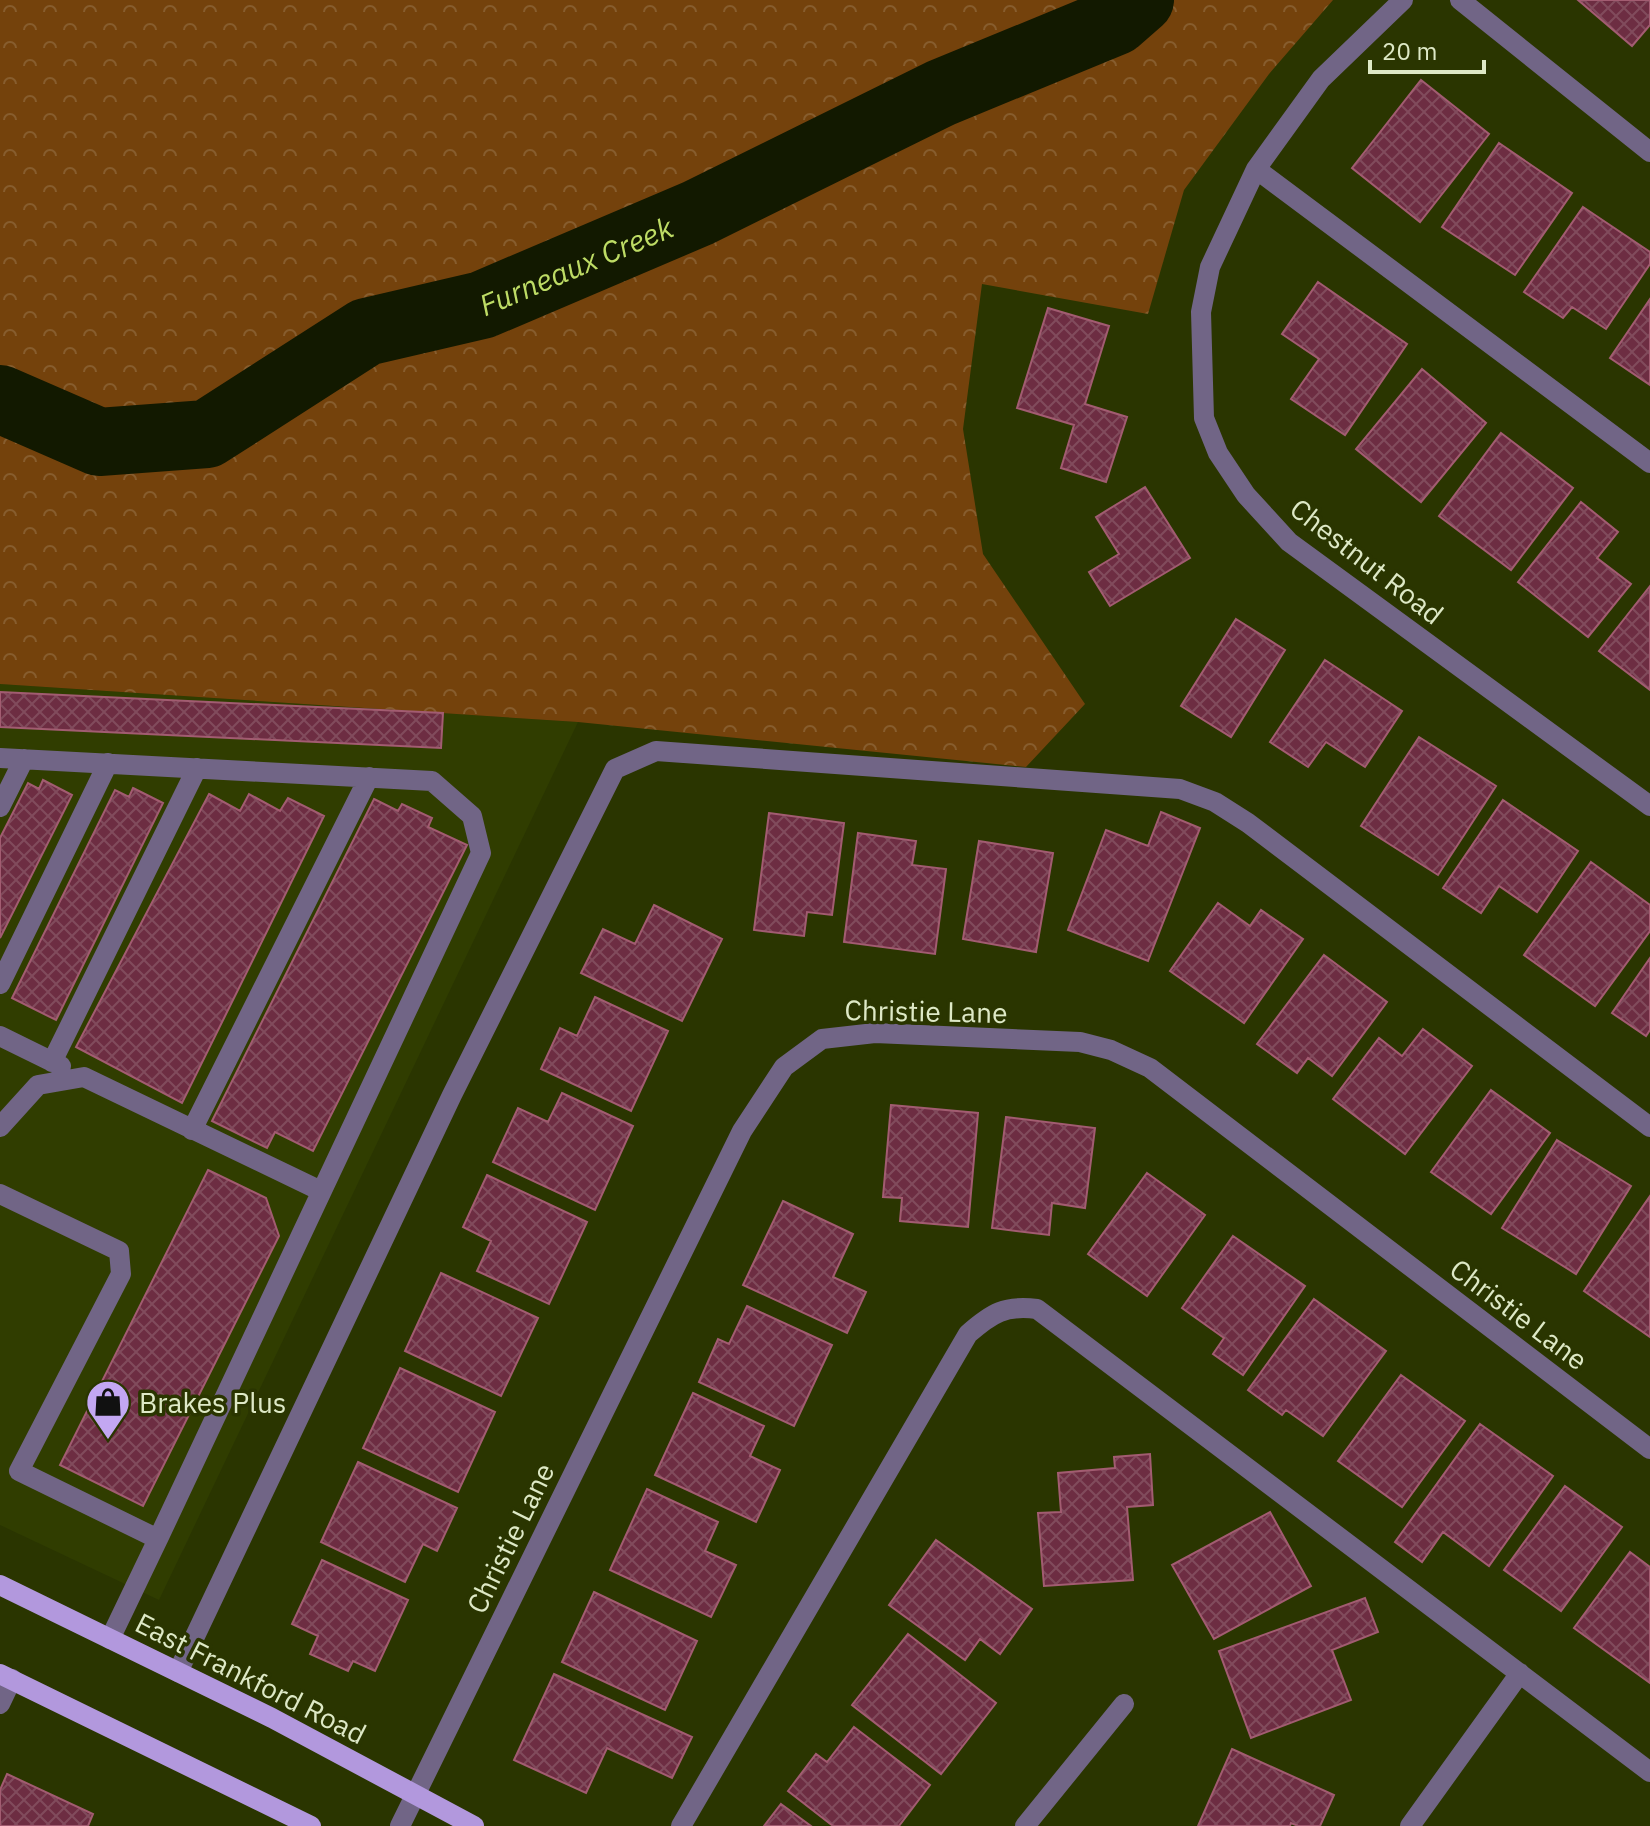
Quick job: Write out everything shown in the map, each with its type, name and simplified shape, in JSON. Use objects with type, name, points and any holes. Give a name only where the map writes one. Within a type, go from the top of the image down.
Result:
[{"type":"main road","name":"East Frankford Road","points":[[0,1585],[178,1672],[474,1826]]},
{"type":"main road","points":[[6,1676],[311,1826]]},
{"type":"street","name":"Chestnut Road","points":[[1403,0],[1321,79],[1256,169],[1210,267],[1201,312],[1204,418],[1218,453],[1246,495],[1289,542],[1650,806]]},
{"type":"street","points":[[1460,0],[1650,152]]},
{"type":"street","points":[[1256,169],[1650,463]]},
{"type":"street","points":[[178,1672],[452,1095],[615,769],[656,751],[1180,789],[1215,802],[1248,823],[1650,1127]]},
{"type":"street","points":[[0,758],[432,781],[472,816],[481,853],[110,1639]]},
{"type":"street","points":[[0,807],[24,759]]},
{"type":"street","points":[[0,984],[108,763]]},
{"type":"street","points":[[52,1062],[197,768]]},
{"type":"street","points":[[192,1130],[369,777]]},
{"type":"street","name":"Christie Lane","points":[[400,1826],[742,1131],[784,1067],[822,1039],[875,1033],[1080,1042],[1111,1050],[1150,1068],[1650,1449]]},
{"type":"street","points":[[0,1036],[321,1191]]},
{"type":"street","points":[[0,1127],[38,1085],[84,1077]]},
{"type":"street","points":[[0,1194],[119,1251],[121,1274],[9,1467],[158,1539]]},
{"type":"street","points":[[681,1826],[968,1334],[987,1317],[1013,1306],[1037,1309],[1650,1772]]},
{"type":"street","points":[[1410,1826],[1520,1673]]},
{"type":"street","points":[[0,1704],[6,1676]]},
{"type":"street","points":[[1025,1826],[1124,1704]]},
{"type":"shaded area","points":[[0,684],[578,722],[159,1600],[0,1525]]},
{"type":"green space","points":[[0,0],[1333,0],[1269,74],[1184,190],[1148,314],[982,284],[963,429],[983,554],[1085,704],[1026,767],[578,722],[0,684]]},
{"type":"building","points":[[1578,0],[1650,0],[1650,25],[1632,46]]},
{"type":"building","points":[[1421,80],[1489,134],[1420,222],[1352,168]]},
{"type":"building","points":[[1499,143],[1572,193],[1515,275],[1442,227]]},
{"type":"building","points":[[1583,207],[1650,252],[1650,264],[1606,329],[1572,307],[1563,318],[1524,292]]},
{"type":"building","points":[[1318,282],[1407,344],[1345,435],[1291,399],[1319,359],[1282,334]]},
{"type":"building","points":[[1650,299],[1650,385],[1610,358]]},
{"type":"building","points":[[1048,308],[1109,326],[1085,404],[1127,417],[1106,482],[1061,468],[1074,425],[1017,408]]},
{"type":"building","points":[[1422,369],[1486,423],[1421,502],[1356,449]]},
{"type":"building","points":[[1501,433],[1573,488],[1511,570],[1439,516]]},
{"type":"building","points":[[1145,487],[1190,558],[1110,606],[1089,572],[1119,554],[1096,517]]},
{"type":"building","points":[[1581,502],[1618,532],[1597,558],[1631,584],[1588,637],[1518,582]]},
{"type":"building","points":[[1650,586],[1650,690],[1599,651]]},
{"type":"building","points":[[1236,619],[1285,650],[1231,737],[1181,706]]},
{"type":"building","points":[[1325,660],[1402,711],[1365,767],[1326,742],[1308,767],[1270,742]]},
{"type":"building","points":[[0,692],[443,713],[441,748],[0,727]]},
{"type":"building","points":[[1419,737],[1496,786],[1438,875],[1361,826]]},
{"type":"building","points":[[43,780],[72,795],[0,938],[0,838],[28,783],[39,789]]},
{"type":"building","points":[[133,788],[163,803],[56,1020],[12,998],[115,790],[129,797]]},
{"type":"building","points":[[209,794],[240,811],[249,794],[280,811],[288,798],[324,816],[182,1103],[76,1047]]},
{"type":"building","points":[[374,799],[398,811],[402,804],[432,818],[428,827],[467,845],[313,1151],[275,1132],[267,1148],[212,1121]]},
{"type":"building","points":[[1503,800],[1578,851],[1537,912],[1499,886],[1481,913],[1443,888]]},
{"type":"building","points":[[1161,812],[1200,828],[1148,961],[1068,930],[1106,830],[1148,846]]},
{"type":"building","points":[[769,813],[844,823],[832,915],[807,912],[804,936],[754,930]]},
{"type":"building","points":[[858,833],[916,841],[912,865],[946,869],[935,954],[844,942]]},
{"type":"building","points":[[979,841],[1053,853],[1036,952],[963,939]]},
{"type":"building","points":[[1591,862],[1650,905],[1650,931],[1595,1006],[1524,955]]},
{"type":"building","points":[[1218,903],[1250,926],[1261,910],[1303,939],[1244,1023],[1170,971]]},
{"type":"building","points":[[654,905],[722,939],[682,1021],[581,973],[603,929],[635,944]]},
{"type":"building","points":[[1324,955],[1387,1002],[1332,1076],[1308,1058],[1297,1073],[1257,1044]]},
{"type":"building","points":[[1650,958],[1650,1030],[1646,1036],[1612,1013]]},
{"type":"building","points":[[595,997],[668,1031],[631,1111],[541,1069],[560,1028],[577,1036]]},
{"type":"building","points":[[1423,1029],[1472,1066],[1405,1154],[1333,1099],[1379,1038],[1402,1056]]},
{"type":"building","points":[[1491,1090],[1550,1133],[1491,1214],[1431,1172]]},
{"type":"building","points":[[562,1093],[633,1126],[595,1210],[493,1162],[518,1108],[548,1122]]},
{"type":"building","points":[[891,1105],[978,1113],[968,1227],[900,1221],[902,1198],[883,1197]]},
{"type":"building","points":[[1006,1117],[1095,1128],[1085,1208],[1052,1203],[1049,1235],[992,1228]]},
{"type":"building","points":[[1557,1140],[1631,1186],[1576,1274],[1502,1228]]},
{"type":"building","points":[[208,1170],[266,1198],[279,1236],[143,1506],[60,1465]]},
{"type":"building","points":[[1147,1173],[1205,1215],[1147,1296],[1088,1254]]},
{"type":"building","points":[[487,1175],[587,1222],[549,1304],[477,1271],[491,1241],[463,1227]]},
{"type":"building","points":[[1650,1196],[1650,1337],[1584,1291]]},
{"type":"building","points":[[783,1201],[853,1234],[833,1277],[866,1292],[847,1333],[743,1285]]},
{"type":"building","points":[[1233,1236],[1305,1286],[1243,1375],[1213,1354],[1224,1338],[1182,1308]]},
{"type":"building","points":[[441,1273],[538,1318],[501,1396],[405,1351]]},
{"type":"building","points":[[1314,1299],[1386,1351],[1323,1436],[1286,1410],[1282,1415],[1248,1390]]},
{"type":"building","points":[[747,1306],[832,1345],[794,1426],[699,1382],[718,1339],[729,1344]]},
{"type":"building","points":[[400,1368],[495,1412],[458,1492],[363,1448]]},
{"type":"building","points":[[1401,1375],[1465,1421],[1402,1507],[1338,1461]]},
{"type":"building","points":[[693,1393],[764,1426],[750,1456],[780,1470],[756,1522],[655,1475]]},
{"type":"building","points":[[1480,1424],[1553,1476],[1489,1566],[1443,1532],[1422,1562],[1395,1542]]},
{"type":"building","points":[[1150,1454],[1153,1505],[1127,1507],[1133,1580],[1044,1586],[1038,1513],[1061,1512],[1058,1473],[1115,1468],[1114,1457]]},
{"type":"building","points":[[358,1462],[457,1508],[437,1551],[423,1544],[405,1582],[321,1542]]},
{"type":"building","points":[[1565,1486],[1622,1527],[1561,1611],[1504,1570]]},
{"type":"building","points":[[647,1489],[718,1522],[705,1551],[736,1565],[711,1617],[610,1570]]},
{"type":"building","points":[[1270,1512],[1311,1586],[1214,1639],[1172,1565]]},
{"type":"building","points":[[936,1540],[1032,1609],[1000,1654],[980,1639],[965,1660],[889,1605]]},
{"type":"building","points":[[1630,1552],[1650,1567],[1650,1683],[1574,1628]]},
{"type":"building","points":[[322,1560],[408,1600],[375,1671],[353,1661],[348,1671],[310,1654],[318,1636],[292,1624]]},
{"type":"building","points":[[594,1592],[697,1641],[665,1710],[562,1662]]},
{"type":"building","points":[[1365,1598],[1378,1632],[1332,1650],[1351,1700],[1251,1738],[1219,1651]]},
{"type":"building","points":[[908,1634],[996,1703],[941,1774],[852,1705]]},
{"type":"building","points":[[554,1674],[692,1737],[672,1778],[607,1748],[586,1793],[514,1760]]},
{"type":"building","points":[[854,1727],[930,1785],[899,1826],[833,1826],[788,1791],[816,1754],[827,1762]]},
{"type":"building","points":[[1232,1749],[1334,1795],[1320,1826],[1291,1823],[1290,1826],[1198,1826]]},
{"type":"building","points":[[7,1774],[93,1814],[88,1826],[0,1826],[0,1790]]},
{"type":"building","points":[[781,1804],[811,1826],[764,1826]]},
{"type":"waterway","name":"Furneaux Creek","points":[[0,399],[99,442],[207,434],[366,332],[482,305],[698,213],[941,93],[1116,21],[1140,0]]},
{"type":"place","name":"Brakes Plus","points":[[108,1441]]}]
